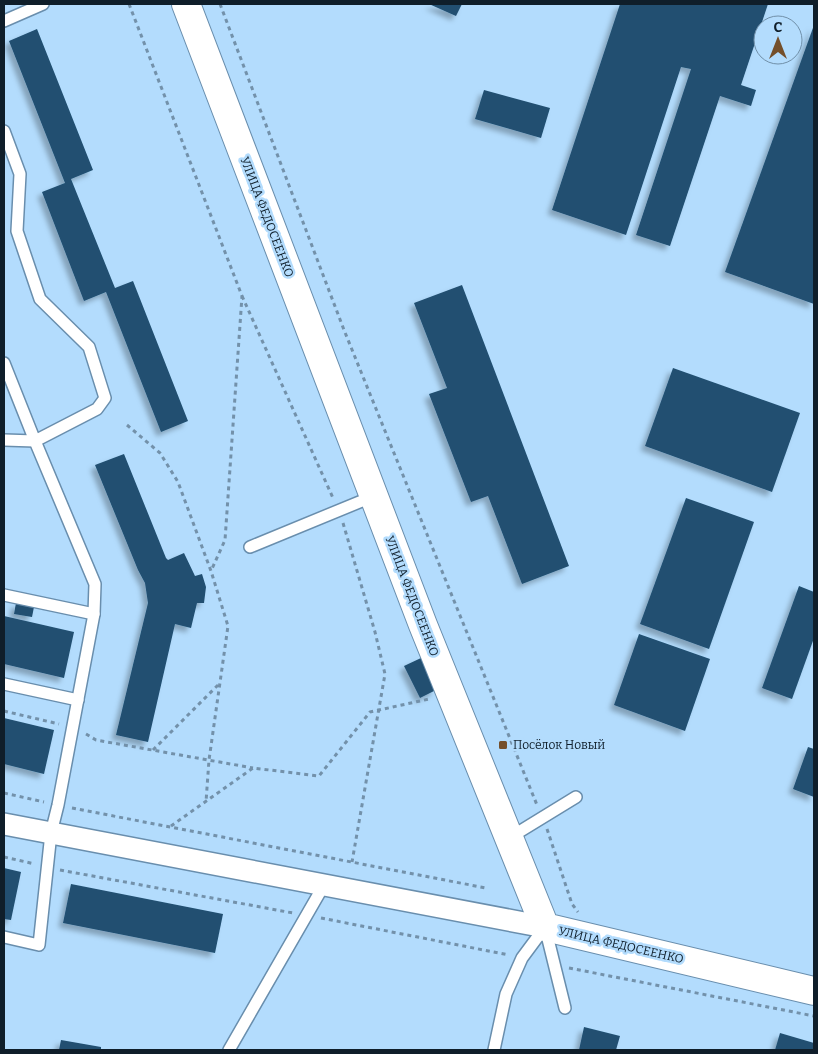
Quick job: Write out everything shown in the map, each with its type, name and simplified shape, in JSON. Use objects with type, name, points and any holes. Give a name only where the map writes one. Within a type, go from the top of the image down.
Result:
[{"type":"street","name":"УЛИЦА ФЕДОСЕЕНКО","points":[[186,4],[450,694],[545,927],[814,991]]},
{"type":"street","points":[[4,824],[545,927]]},
{"type":"lane","points":[[4,21],[43,4]]},
{"type":"lane","points":[[4,131],[20,174],[18,231],[40,298],[90,346],[105,398],[97,409],[35,441],[4,440]]},
{"type":"lane","points":[[4,363],[95,584],[94,614],[51,833],[39,945],[4,937]]},
{"type":"lane","points":[[250,547],[374,496]]},
{"type":"lane","points":[[4,595],[94,614]]},
{"type":"lane","points":[[4,684],[78,700]]},
{"type":"lane","points":[[509,838],[576,797]]},
{"type":"lane","points":[[229,1050],[324,885]]},
{"type":"lane","points":[[494,1050],[506,994],[522,958],[545,927]]},
{"type":"lane","points":[[545,927],[565,1008]]},
{"type":"path","points":[[129,4],[242,296],[339,511],[375,632],[385,674],[352,862]]},
{"type":"path","points":[[220,4],[344,330],[543,817],[572,904],[581,915]]},
{"type":"path","points":[[211,570],[225,540],[242,296]]},
{"type":"path","points":[[127,425],[160,453],[178,482],[211,570],[228,626],[209,760],[206,802]]},
{"type":"path","points":[[153,750],[220,684]]},
{"type":"path","points":[[4,711],[73,727],[96,740],[253,768],[319,776],[370,712],[378,712],[450,694]]},
{"type":"path","points":[[171,827],[253,768]]},
{"type":"path","points":[[4,793],[486,888]]},
{"type":"path","points":[[4,857],[47,867],[522,958]]},
{"type":"path","points":[[555,965],[814,1016]]},
{"type":"building","points":[[429,4],[462,4],[456,16]]},
{"type":"building","points":[[620,4],[768,4],[764,15],[753,15],[753,49],[741,85],[756,90],[751,106],[720,96],[670,246],[636,235],[691,69],[681,67],[626,235],[552,210]]},
{"type":"building","points":[[814,25],[814,304],[725,272],[800,65],[803,65],[803,56]]},
{"type":"building","points":[[37,29],[93,170],[71,179],[115,288],[133,281],[188,421],[161,432],[106,292],[84,301],[42,192],[65,183],[9,41]]},
{"type":"building","points":[[484,90],[550,108],[541,138],[475,119]]},
{"type":"building","points":[[462,285],[569,566],[522,584],[488,496],[471,502],[429,394],[447,388],[414,303]]},
{"type":"building","points":[[673,368],[800,413],[772,492],[645,446]]},
{"type":"building","points":[[124,454],[166,558],[168,560],[184,553],[195,576],[202,574],[206,587],[204,603],[197,603],[191,628],[175,624],[148,742],[116,735],[148,603],[145,583],[95,465]]},
{"type":"building","points":[[686,498],[754,522],[709,649],[640,624]]},
{"type":"building","points":[[799,586],[814,592],[814,638],[792,699],[762,688]]},
{"type":"building","points":[[16,603],[34,607],[32,617],[14,614]]},
{"type":"building","points":[[4,616],[74,632],[64,678],[4,664]]},
{"type":"building","points":[[639,634],[710,659],[685,731],[614,705]]},
{"type":"building","points":[[421,658],[436,690],[420,698],[404,666]]},
{"type":"building","points":[[4,718],[54,730],[44,774],[4,764]]},
{"type":"building","points":[[808,747],[814,749],[814,797],[793,789]]},
{"type":"building","points":[[4,868],[21,872],[11,920],[4,919]]},
{"type":"building","points":[[71,884],[223,914],[215,953],[63,923]]},
{"type":"building","points":[[584,1027],[620,1036],[616,1050],[579,1050]]},
{"type":"building","points":[[780,1033],[814,1043],[814,1050],[775,1050]]},
{"type":"building","points":[[61,1040],[101,1047],[101,1050],[59,1050]]},
{"type":"place","name":"Посёлок Новый","points":[[503,745]]}]
